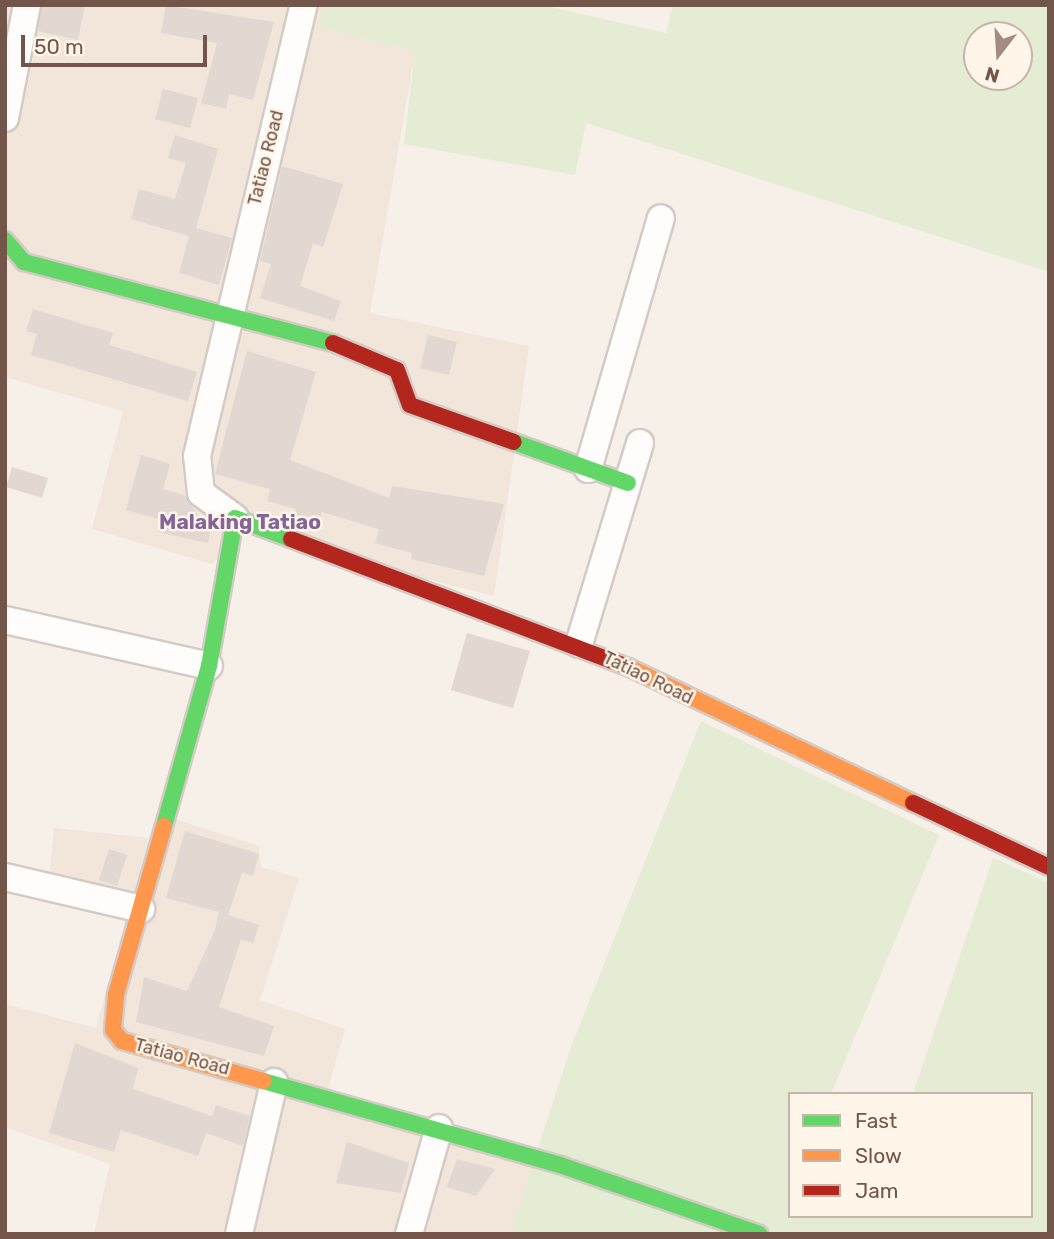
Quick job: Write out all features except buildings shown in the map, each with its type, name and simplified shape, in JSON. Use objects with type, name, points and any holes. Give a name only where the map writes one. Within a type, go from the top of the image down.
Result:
[{"type":"street","points":[[5,118],[27,5]]},
{"type":"street","name":"Tatiao Road","points":[[304,5],[229,311],[197,456],[201,494],[235,518],[579,644],[1049,867]]},
{"type":"street","points":[[588,469],[661,218]]},
{"type":"street","points":[[5,240],[24,262],[229,311],[372,355],[397,370],[410,405],[628,483]]},
{"type":"street","points":[[579,644],[640,443]]},
{"type":"street","name":"Tatiao Road","points":[[235,518],[209,666],[141,909],[113,1030],[122,1041],[439,1128],[759,1234]]},
{"type":"street","points":[[5,620],[209,666]]},
{"type":"street","points":[[5,877],[141,909]]},
{"type":"street","points":[[239,1234],[274,1082]]},
{"type":"street","points":[[410,1234],[439,1128]]},
{"type":"shaded area","points":[[5,5],[324,5],[317,27],[415,52],[370,313],[529,346],[494,596],[246,533],[212,564],[92,529],[123,411],[5,377]]},
{"type":"shaded area","points":[[156,813],[259,846],[261,867],[299,878],[260,1000],[345,1029],[324,1102],[533,1167],[510,1234],[94,1234],[110,1164],[5,1127],[5,1004],[96,1028],[129,907],[48,890],[54,828],[149,838]]},
{"type":"green space","points":[[324,5],[542,5],[666,33],[673,5],[1049,5],[1049,272],[586,123],[575,175],[404,144],[415,52],[317,27]]},
{"type":"green space","points":[[701,721],[939,835],[832,1092],[788,1092],[788,1218],[1033,1218],[1033,1092],[914,1092],[993,858],[1049,883],[1049,1234],[510,1234],[571,1047]]},
{"type":"traffic: fast","points":[[5,240],[24,262],[333,343]]},
{"type":"traffic: fast","points":[[514,442],[628,483]]},
{"type":"traffic: fast","points":[[164,826],[209,666],[235,518],[291,539]]},
{"type":"traffic: fast","points":[[263,1081],[560,1165],[759,1234]]},
{"type":"traffic: slow","points":[[628,667],[913,803]]},
{"type":"traffic: slow","points":[[164,826],[116,995],[113,1030],[122,1041],[263,1081]]},
{"type":"traffic: jam","points":[[333,343],[397,370],[410,405],[514,442]]},
{"type":"traffic: jam","points":[[291,539],[628,667]]},
{"type":"traffic: jam","points":[[913,803],[1049,867]]},
{"type":"district","name":"Malaking Tatiao","points":[[240,522]]}]
